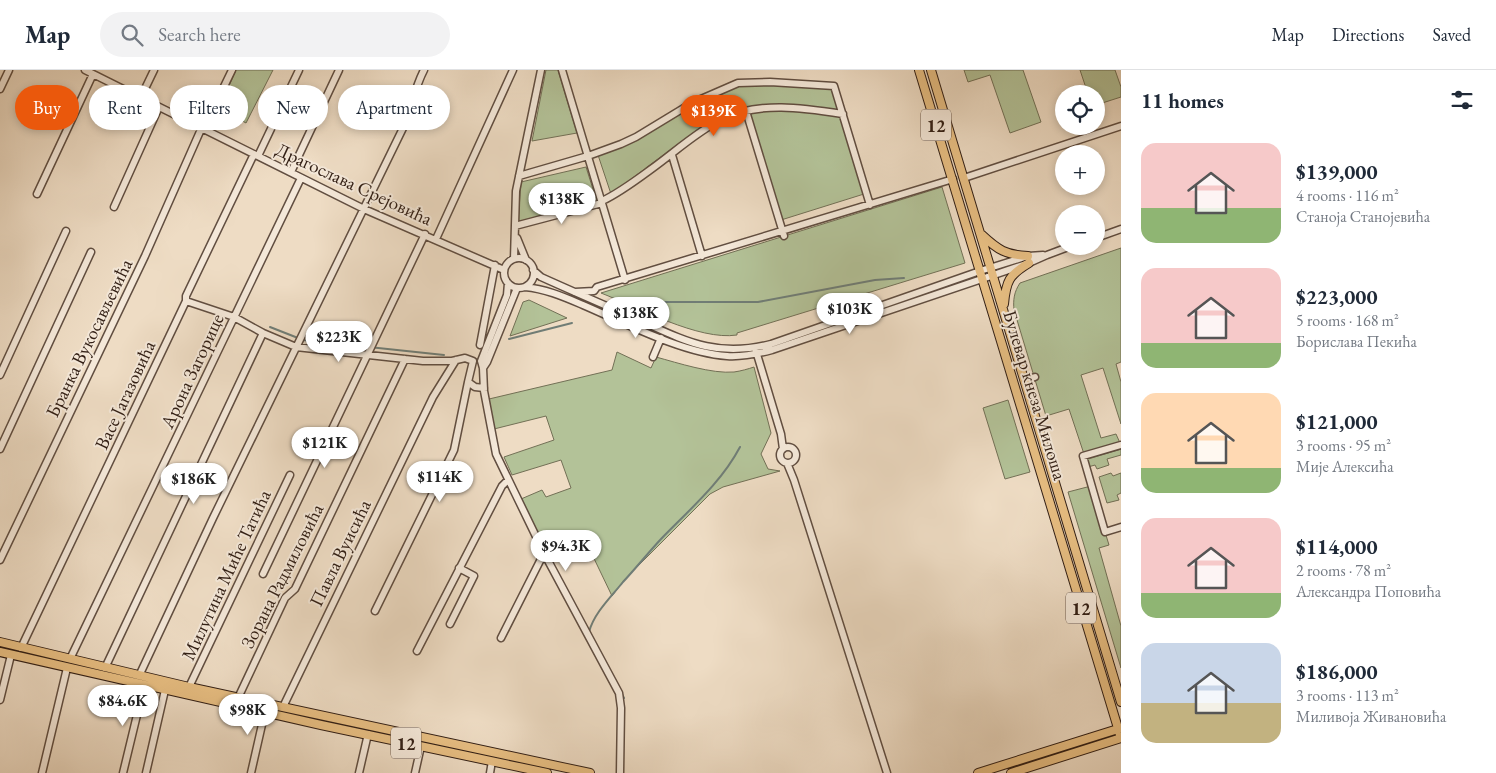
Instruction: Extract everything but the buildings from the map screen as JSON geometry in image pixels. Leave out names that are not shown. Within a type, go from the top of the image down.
[{"type":"main road","name":"Булевар кнеза Милоша","points":[[919,70],[1120,728],[1121,738]]},
{"type":"main road","name":"Булевар кнеза Милоша","points":[[931,70],[1121,702]]},
{"type":"main road","points":[[981,234],[1002,251],[1029,260],[1011,276],[1006,287],[1003,309]]},
{"type":"main road","points":[[1050,501],[1060,498]]},
{"type":"main road","name":"12","points":[[0,642],[238,698],[266,708],[283,707],[590,773]]},
{"type":"main road","name":"12","points":[[0,652],[144,686],[266,708],[368,734],[547,773]]},
{"type":"main road","points":[[978,773],[1120,728]]},
{"type":"main road","points":[[1011,773],[1121,738]]},
{"type":"street","points":[[0,89],[9,70]]},
{"type":"street","name":"Драгослава Срејовића","points":[[85,70],[116,85]]},
{"type":"street","points":[[147,85],[154,70]]},
{"type":"street","name":"Бранка Вукосављевића","points":[[224,85],[232,70]]},
{"type":"street","name":"Васе Јагазовића","points":[[21,648],[186,301],[186,296],[204,257],[299,70]]},
{"type":"street","points":[[290,172],[339,70]]},
{"type":"street","points":[[140,676],[213,518],[404,126],[412,107],[416,86],[424,70]]},
{"type":"street","points":[[436,239],[513,70]]},
{"type":"street","points":[[514,259],[516,234],[514,200],[542,70]]},
{"type":"street","points":[[562,70],[625,280]]},
{"type":"street","points":[[38,194],[94,74]]},
{"type":"street","points":[[519,176],[588,156],[636,137],[692,104],[738,83],[770,82],[834,86],[870,205]]},
{"type":"street","points":[[515,226],[602,202],[672,155],[700,132],[722,119],[746,111],[782,108],[811,109],[843,114]]},
{"type":"street","points":[[746,111],[783,234]]},
{"type":"street","points":[[964,178],[1121,126]]},
{"type":"street","points":[[114,207],[149,130]]},
{"type":"street","name":"Бранка Вукосављевића","points":[[0,560],[145,256],[202,130]]},
{"type":"street","name":"Драгослава Срејовића","points":[[207,130],[364,209],[504,270]]},
{"type":"street","points":[[672,155],[702,256]]},
{"type":"street","name":"Арона Загорице","points":[[70,659],[302,178]]},
{"type":"street","points":[[593,300],[591,292],[597,288],[783,234],[952,179]]},
{"type":"street","points":[[1105,235],[1121,229]]},
{"type":"street","points":[[0,376],[66,231]]},
{"type":"street","points":[[263,574],[425,234]]},
{"type":"street","points":[[516,234],[526,260],[541,277],[701,346],[756,351]]},
{"type":"street","points":[[0,449],[91,252]]},
{"type":"street","points":[[508,283],[517,288],[537,288],[553,292],[661,338],[692,349],[716,355],[736,356],[756,351],[905,298],[1055,252]]},
{"type":"street","points":[[526,260],[514,259],[504,270],[508,283],[507,295],[481,361],[496,454],[544,553],[619,693],[621,708],[620,773]]},
{"type":"street","points":[[480,345],[496,266]]},
{"type":"street","points":[[525,287],[533,278],[533,270]]},
{"type":"street","points":[[483,368],[517,288]]},
{"type":"street","points":[[574,292],[594,291]]},
{"type":"street","points":[[186,301],[234,317],[263,333],[299,341],[371,350],[405,360],[456,360],[465,358],[473,361],[454,450],[375,610]]},
{"type":"street","points":[[106,668],[263,333]]},
{"type":"street","points":[[653,357],[661,338]]},
{"type":"street","points":[[756,351],[785,448]]},
{"type":"street","name":"Зорана Радмиловића","points":[[238,698],[285,598],[295,589],[405,360]]},
{"type":"street","name":"Павла Вуисића","points":[[283,707],[433,397],[456,360]]},
{"type":"street","points":[[1025,380],[1035,377]]},
{"type":"street","points":[[468,382],[475,387],[484,388]]},
{"type":"street","points":[[1121,445],[1083,456],[1106,532],[1121,527]]},
{"type":"street","points":[[785,448],[791,448],[795,452],[795,457],[789,462]]},
{"type":"street","points":[[785,448],[780,454],[781,458],[789,462],[887,773]]},
{"type":"street","name":"Милутина Миће Татића","points":[[189,687],[290,475]]},
{"type":"street","points":[[417,651],[502,486],[508,480]]},
{"type":"street","points":[[501,638],[544,553]]},
{"type":"street","points":[[450,624],[474,576],[459,568]]},
{"type":"street","points":[[0,700],[11,655]]},
{"type":"street","points":[[42,773],[67,668]]},
{"type":"street","points":[[122,773],[144,686]]},
{"type":"street","points":[[146,773],[165,690]]},
{"type":"street","points":[[251,773],[266,708]]},
{"type":"street","points":[[359,773],[368,734]]},
{"type":"street","points":[[415,773],[421,746]]},
{"type":"street","points":[[490,773],[492,761]]},
{"type":"green space","points":[[236,70],[273,70],[265,85],[258,85],[258,99],[248,119],[248,85],[229,85]]},
{"type":"green space","points":[[546,70],[558,70],[577,133],[532,141]]},
{"type":"green space","points":[[964,70],[1023,70],[1041,122],[1010,133],[990,75],[968,82]]},
{"type":"green space","points":[[1080,70],[1115,70],[1121,87],[1121,97],[1105,102],[1105,85],[1085,85]]},
{"type":"green space","points":[[770,85],[833,88],[840,112],[782,105],[720,117],[697,130],[611,194],[598,155],[694,105],[737,86]]},
{"type":"green space","points":[[783,110],[811,111],[841,117],[864,194],[781,220],[749,113]]},
{"type":"green space","points":[[586,167],[597,202],[518,223],[521,182]]},
{"type":"green space","points":[[942,187],[965,263],[737,333],[737,335],[705,333],[687,328],[668,322],[601,293]]},
{"type":"green space","points":[[1121,248],[1121,362],[1116,364],[1121,382],[1121,424],[1103,368],[1081,375],[1101,438],[1116,434],[1120,443],[1084,454],[1069,409],[1046,416],[1014,310],[1014,296],[1020,283]]},
{"type":"green space","points":[[529,300],[567,318],[510,336],[523,302]]},
{"type":"green space","points":[[617,352],[651,368],[656,357],[695,368],[725,372],[734,372],[754,367],[771,433],[761,454],[768,469],[780,471],[723,487],[710,494],[625,579],[612,596],[588,546],[552,561],[521,499],[542,490],[546,497],[571,488],[561,460],[512,475],[504,457],[554,440],[546,416],[494,429],[489,399],[612,370]]},
{"type":"green space","points":[[1008,400],[1030,472],[1005,479],[983,408]]},
{"type":"green space","points":[[1121,449],[1121,455],[1107,459],[1109,465],[1097,469],[1095,465],[1088,467],[1085,460]]},
{"type":"green space","points":[[1111,473],[1113,476],[1121,473],[1121,493],[1117,495],[1119,500],[1107,503],[1099,477]]},
{"type":"green space","points":[[1091,486],[1109,545],[1099,548],[1121,626],[1121,668],[1068,492]]},
{"type":"waterway","points":[[640,304],[646,302],[758,302],[875,280],[904,278]]},
{"type":"waterway","points":[[509,339],[572,323]]},
{"type":"waterway","points":[[270,327],[298,338]]},
{"type":"waterway","points":[[303,340],[444,355]]},
{"type":"waterway","points":[[589,632],[595,618],[608,599],[661,539],[714,484],[740,447]]},
{"type":"waterway","points":[[601,654],[624,698]]}]
